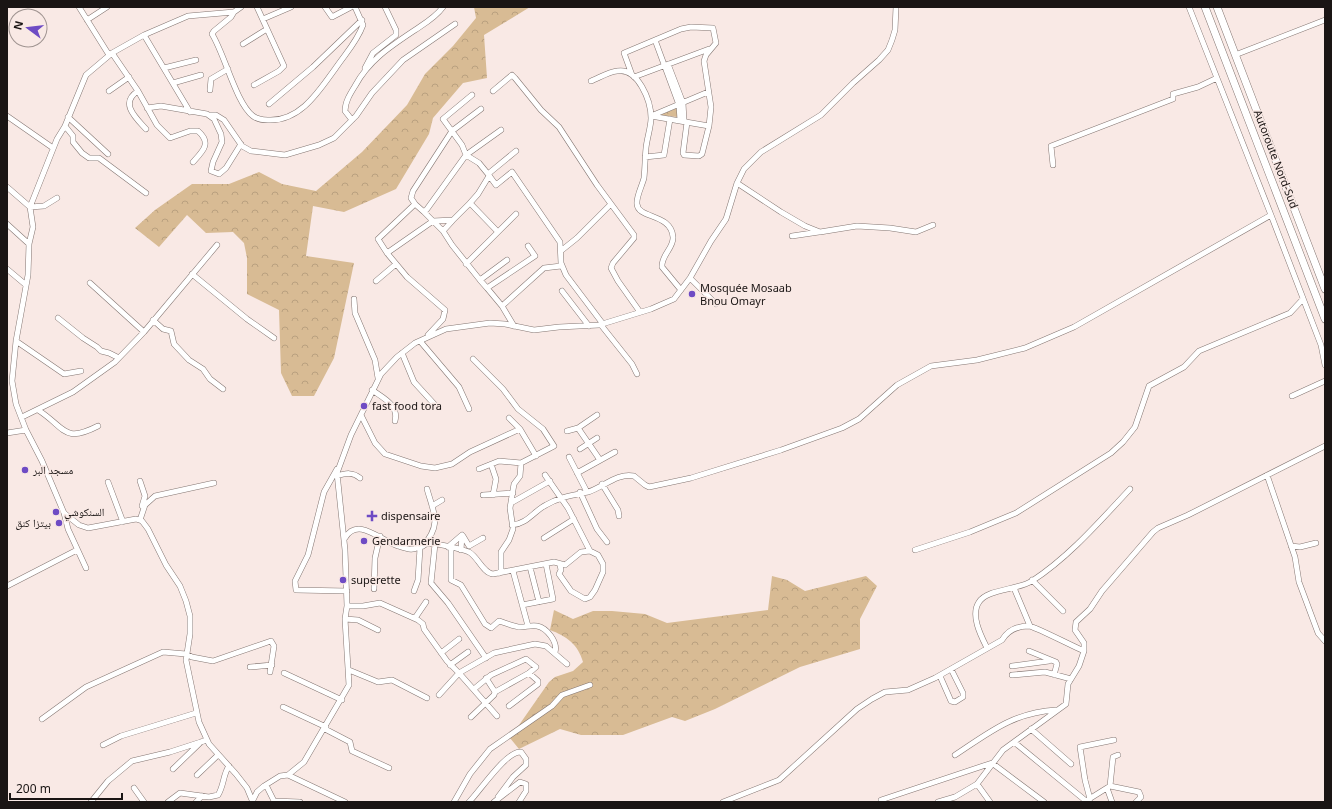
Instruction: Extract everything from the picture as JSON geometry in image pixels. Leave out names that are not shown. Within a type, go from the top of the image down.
[{"type":"highway","name":"Autoroute Nord-Sud","points":[[1205,7],[1325,319]]},
{"type":"highway","name":"Autoroute Nord-Sud","points":[[1217,7],[1325,289]]},
{"type":"street","points":[[79,7],[111,54],[129,77],[157,125],[170,138],[190,131],[198,131],[203,136],[206,141],[204,149],[193,162]]},
{"type":"street","points":[[87,20],[107,7]]},
{"type":"street","points":[[241,7],[234,12],[231,18],[212,34],[243,104],[254,117],[268,120],[284,118],[310,102],[323,88],[350,51],[363,25],[355,7]]},
{"type":"street","points":[[254,85],[279,71],[284,66],[257,7]]},
{"type":"street","points":[[263,20],[291,7]]},
{"type":"street","points":[[325,7],[332,17],[350,7]]},
{"type":"street","points":[[364,71],[373,53],[396,35],[396,30],[385,7]]},
{"type":"street","points":[[352,120],[347,115],[345,108],[350,92],[364,71],[376,57],[434,17],[443,7]]},
{"type":"street","points":[[422,339],[446,330],[490,323],[534,330],[602,324],[670,302],[676,298],[680,290],[690,278],[729,213],[737,183],[751,160],[761,152],[821,115],[853,83],[879,60],[888,50],[892,40],[895,30],[896,7]]},
{"type":"street","points":[[1189,7],[1303,298],[1320,345],[1325,364]]},
{"type":"street","points":[[86,568],[77,550],[64,513],[42,460],[26,430],[16,404],[12,381],[16,341],[26,285],[29,244],[33,227],[30,207],[86,74],[111,54],[144,35],[188,16],[234,12]]},
{"type":"street","points":[[269,104],[313,67],[362,20]]},
{"type":"street","points":[[1235,55],[1325,20]]},
{"type":"street","points":[[147,108],[161,106],[190,112],[216,115],[224,120],[245,148],[254,152],[273,155],[288,154],[331,139],[352,120],[386,76],[403,60],[455,24]]},
{"type":"street","points":[[691,27],[713,28],[716,43],[710,48],[633,76],[624,53],[691,27]]},
{"type":"street","points":[[244,44],[267,29]]},
{"type":"street","points":[[144,35],[190,112]]},
{"type":"street","points":[[655,40],[681,104],[684,121],[684,156],[699,156],[702,154],[709,126],[711,107],[704,60],[710,48]]},
{"type":"street","points":[[164,68],[196,60]]},
{"type":"street","points":[[210,90],[211,79],[228,69]]},
{"type":"street","points":[[591,81],[617,71],[638,79],[646,95],[651,116],[645,157],[644,176],[637,200],[637,207],[642,211],[660,218],[669,226],[673,240],[663,259],[662,267],[680,290]]},
{"type":"street","points":[[173,83],[201,75]]},
{"type":"street","points":[[493,91],[512,75],[541,110],[559,127],[634,236],[613,263],[611,268],[618,281],[640,312]]},
{"type":"street","points":[[109,91],[129,77]]},
{"type":"street","points":[[1054,165],[1051,146],[1173,99],[1173,94],[1198,87],[1217,78]]},
{"type":"street","points":[[138,91],[129,99],[128,104],[135,118],[146,129]]},
{"type":"street","points":[[651,116],[708,92]]},
{"type":"street","points":[[472,95],[443,119],[462,145],[466,155],[479,163],[496,185],[512,172],[560,242],[562,250],[562,266],[566,275],[632,364],[637,374]]},
{"type":"street","points":[[481,109],[452,132],[413,192],[411,198],[415,204],[443,231],[466,264],[502,306],[514,326]]},
{"type":"street","points":[[210,115],[214,119],[222,139],[222,146],[213,162],[212,172],[218,174],[226,168],[241,144]]},
{"type":"street","points":[[7,116],[54,148]]},
{"type":"street","points":[[68,116],[108,154]]},
{"type":"street","points":[[651,116],[709,126]]},
{"type":"street","points":[[645,157],[664,155],[670,119]]},
{"type":"street","points":[[65,126],[73,136],[73,142],[82,153],[89,158],[99,158],[146,193]]},
{"type":"street","points":[[424,212],[466,155],[500,130]]},
{"type":"street","points":[[443,231],[478,194],[488,175],[516,151]]},
{"type":"street","points":[[737,183],[781,212],[805,226],[820,232]]},
{"type":"street","points":[[7,187],[30,207],[44,206],[57,198]]},
{"type":"street","points":[[470,203],[498,232]]},
{"type":"street","points":[[347,591],[296,590],[295,585],[308,555],[321,500],[339,466],[351,435],[378,378],[402,353],[422,339],[443,319],[444,310],[441,304],[416,285],[396,264],[379,241],[379,237],[415,204]]},
{"type":"street","points":[[562,250],[578,238],[611,204]]},
{"type":"street","points":[[466,264],[516,214]]},
{"type":"street","points":[[512,525],[525,521],[546,505],[561,498],[580,492],[587,492],[602,484],[631,475],[636,477],[648,487],[677,482],[782,450],[828,434],[859,419],[897,384],[931,366],[977,360],[1025,348],[1044,341],[1074,327],[1271,215]]},
{"type":"street","points":[[387,253],[433,221],[454,220]]},
{"type":"street","points":[[7,224],[29,244]]},
{"type":"street","points":[[792,236],[857,226],[890,228],[916,232],[933,225]]},
{"type":"street","points":[[22,417],[38,410],[85,384],[119,358],[144,332],[217,245]]},
{"type":"street","points":[[486,288],[535,256],[528,246]]},
{"type":"street","points":[[480,280],[507,260]]},
{"type":"street","points":[[376,281],[396,264]]},
{"type":"street","points":[[502,306],[544,268],[562,266]]},
{"type":"street","points":[[7,269],[26,285]]},
{"type":"street","points":[[192,274],[246,319],[274,338]]},
{"type":"street","points":[[690,278],[716,304]]},
{"type":"street","points":[[90,283],[144,332]]},
{"type":"street","points":[[562,291],[589,326]]},
{"type":"street","points":[[915,550],[970,532],[1016,513],[1110,453],[1123,442],[1134,427],[1149,386],[1184,367],[1199,351],[1290,313],[1303,298]]},
{"type":"street","points":[[354,299],[355,313],[375,360],[378,378]]},
{"type":"street","points":[[58,318],[97,347],[101,352],[110,353],[119,358]]},
{"type":"street","points":[[153,320],[163,329],[171,331],[174,344],[189,360],[203,369],[210,379],[222,389]]},
{"type":"street","points":[[422,339],[459,387],[469,409]]},
{"type":"street","points":[[16,341],[64,374],[81,371]]},
{"type":"street","points":[[402,353],[414,382],[436,406]]},
{"type":"street","points":[[473,359],[503,389],[518,409],[545,431],[554,446],[521,463],[499,461],[479,469]]},
{"type":"street","points":[[1292,396],[1325,381]]},
{"type":"street","points":[[7,389],[14,390]]},
{"type":"street","points":[[372,390],[394,407],[396,415],[395,421]]},
{"type":"street","points":[[38,410],[62,430],[74,434],[83,434],[98,426]]},
{"type":"street","points":[[361,415],[375,443],[382,452],[395,458],[434,468],[452,464],[470,452],[520,429]]},
{"type":"street","points":[[567,431],[578,428],[597,415]]},
{"type":"street","points":[[508,418],[520,429],[536,456]]},
{"type":"street","points":[[578,428],[600,460]]},
{"type":"street","points":[[7,433],[26,430]]},
{"type":"street","points":[[580,449],[597,438]]},
{"type":"street","points":[[938,802],[955,799],[977,784],[1003,750],[1066,704],[1068,700],[1068,684],[1079,666],[1084,651],[1084,642],[1075,630],[1076,622],[1090,609],[1102,592],[1153,532],[1325,446]]},
{"type":"street","points":[[577,473],[615,452]]},
{"type":"street","points":[[568,457],[587,492]]},
{"type":"street","points":[[499,573],[501,570],[500,554],[511,535],[511,503],[514,484],[520,476],[521,463]]},
{"type":"street","points":[[491,464],[496,479],[493,495]]},
{"type":"street","points":[[288,775],[309,755],[342,700],[349,685],[345,619],[347,591],[344,539],[337,476],[339,466]]},
{"type":"street","points":[[337,476],[348,473],[360,478]]},
{"type":"street","points":[[545,475],[574,519],[590,551]]},
{"type":"street","points":[[1267,475],[1298,568],[1300,582],[1318,633],[1325,641]]},
{"type":"street","points":[[138,520],[145,496],[140,481]]},
{"type":"street","points":[[511,503],[550,481]]},
{"type":"street","points":[[108,482],[123,522]]},
{"type":"street","points":[[138,520],[145,505],[155,496],[214,483]]},
{"type":"street","points":[[602,484],[618,510],[619,516]]},
{"type":"street","points":[[414,591],[418,580],[421,547],[432,534],[436,522],[427,489]]},
{"type":"street","points":[[987,648],[981,636],[976,615],[979,601],[995,593],[1014,588],[1032,580],[1088,533],[1130,489]]},
{"type":"street","points":[[580,492],[597,529],[607,542]]},
{"type":"street","points":[[483,496],[513,493]]},
{"type":"street","points":[[432,506],[442,500]]},
{"type":"street","points":[[64,513],[79,525],[88,528],[138,520],[148,529],[166,565],[180,586],[186,601],[190,616],[190,634],[186,654],[187,672],[196,713],[205,741],[230,766],[247,788],[252,801],[266,785],[280,776],[288,775],[345,802]]},
{"type":"street","points":[[544,538],[574,519]]},
{"type":"street","points":[[344,539],[348,533],[354,529],[380,536],[396,546],[410,550],[426,544],[466,549],[482,538]]},
{"type":"street","points":[[462,535],[466,549],[489,573],[513,571],[554,562],[568,564],[581,552],[590,551],[598,555],[604,568],[595,590],[584,599],[571,591],[560,578],[558,573],[561,570],[560,564]]},
{"type":"street","points":[[462,535],[466,549]]},
{"type":"street","points":[[462,535],[450,547],[451,580],[458,582],[462,586],[485,624],[491,628],[499,621],[519,627],[537,626],[545,630],[553,640],[556,647],[555,652]]},
{"type":"street","points":[[374,590],[375,558],[380,536]]},
{"type":"street","points":[[1291,546],[1300,547],[1316,543]]},
{"type":"street","points":[[435,544],[431,583],[448,603],[486,658]]},
{"type":"street","points":[[7,586],[77,550]]},
{"type":"street","points":[[522,605],[553,599],[546,564]]},
{"type":"street","points":[[530,567],[539,602]]},
{"type":"street","points":[[513,571],[528,626]]},
{"type":"street","points":[[1032,580],[1063,611]]},
{"type":"street","points":[[1014,588],[1030,626]]},
{"type":"street","points":[[415,618],[426,602]]},
{"type":"street","points":[[347,606],[365,606],[380,603],[415,618],[423,624],[424,629],[450,665],[486,702],[497,716]]},
{"type":"street","points":[[345,619],[361,621],[378,630]]},
{"type":"street","points":[[723,802],[779,780],[857,709],[872,699],[885,692],[908,690],[940,676],[1002,640],[1006,633],[1014,628],[1030,626],[1084,651]]},
{"type":"street","points":[[441,653],[459,639]]},
{"type":"street","points":[[42,719],[98,680],[163,652],[186,654],[192,657],[213,661],[271,640],[274,646],[270,672]]},
{"type":"street","points":[[440,695],[459,673],[494,653],[534,644],[544,645],[555,652],[567,664]]},
{"type":"street","points":[[1029,651],[1057,664],[1054,675]]},
{"type":"street","points":[[450,665],[468,652]]},
{"type":"street","points":[[471,717],[494,695],[495,692],[529,673],[536,667],[527,659],[486,678],[474,689]]},
{"type":"street","points":[[1012,666],[1052,661]]},
{"type":"street","points":[[250,667],[272,666]]},
{"type":"street","points":[[940,676],[951,701],[960,699],[963,697],[963,693],[951,669]]},
{"type":"street","points":[[349,670],[378,682],[392,680],[426,698]]},
{"type":"street","points":[[1012,675],[1045,672],[1071,679]]},
{"type":"street","points":[[284,673],[342,700]]},
{"type":"street","points":[[509,706],[538,684],[538,681],[529,673]]},
{"type":"street","points":[[486,678],[495,692]]},
{"type":"street","points":[[454,802],[470,774],[490,749],[552,706],[562,695],[590,685]]},
{"type":"street","points":[[283,707],[350,742],[352,751],[389,768]]},
{"type":"street","points":[[955,755],[1015,718],[1032,713],[1057,710]]},
{"type":"street","points":[[103,745],[121,736],[196,713]]},
{"type":"street","points":[[1031,729],[1071,764]]},
{"type":"street","points":[[1088,801],[1080,747],[1114,740]]},
{"type":"street","points":[[173,769],[205,741]]},
{"type":"street","points":[[91,802],[108,781],[132,762],[205,741]]},
{"type":"street","points":[[1014,742],[1088,801]]},
{"type":"street","points":[[469,802],[508,758],[518,752],[521,752],[526,759],[526,765],[513,777],[494,802]]},
{"type":"street","points":[[197,775],[218,755]]},
{"type":"street","points":[[1112,802],[1109,787],[1113,757],[1118,755]]},
{"type":"street","points":[[881,800],[992,763]]},
{"type":"street","points":[[992,763],[1044,802]]},
{"type":"street","points":[[168,802],[180,793],[209,797],[218,795],[223,786],[226,770],[230,766]]},
{"type":"street","points":[[498,797],[520,782],[526,784],[526,791],[519,802]]},
{"type":"street","points":[[977,784],[990,802]]},
{"type":"street","points":[[266,785],[274,801],[300,802]]},
{"type":"street","points":[[1088,801],[1109,787],[1139,792],[1141,797],[1136,802]]},
{"type":"street","points":[[134,788],[144,802]]},
{"type":"street","points":[[196,802],[202,796]]},
{"type":"green space","points":[[474,7],[530,7],[484,35],[487,78],[463,83],[433,118],[429,134],[396,189],[344,212],[313,206],[306,256],[354,263],[334,358],[314,396],[292,396],[281,373],[279,310],[247,294],[247,258],[244,243],[233,232],[206,233],[187,215],[159,247],[135,228],[155,210],[192,184],[229,184],[259,172],[282,184],[316,191],[362,152],[407,105],[425,74],[453,46],[476,18]]},
{"type":"green space","points":[[677,108],[677,117],[660,115]]},
{"type":"green space","points":[[772,576],[787,580],[805,591],[866,576],[877,586],[860,619],[860,649],[800,667],[715,709],[685,721],[672,717],[623,735],[581,735],[560,729],[519,749],[510,738],[549,682],[555,677],[573,671],[583,662],[578,650],[571,642],[550,630],[554,610],[573,619],[593,611],[612,611],[645,614],[667,623],[768,610]]},
{"type":"place","name":"Mosquée Mosaab Bnou Omayr","points":[[692,294]]},
{"type":"place","name":"fast food tora","points":[[364,406]]},
{"type":"place","name":"مسجد البر","points":[[25,470]]},
{"type":"place","name":"السنكوشي","points":[[56,512]]},
{"type":"place","name":"dispensaire","points":[[372,516]]},
{"type":"place","name":"بيتزا كنق","points":[[59,523]]},
{"type":"place","name":"Gendarmerie","points":[[364,541]]},
{"type":"place","name":"superette","points":[[343,580]]}]
